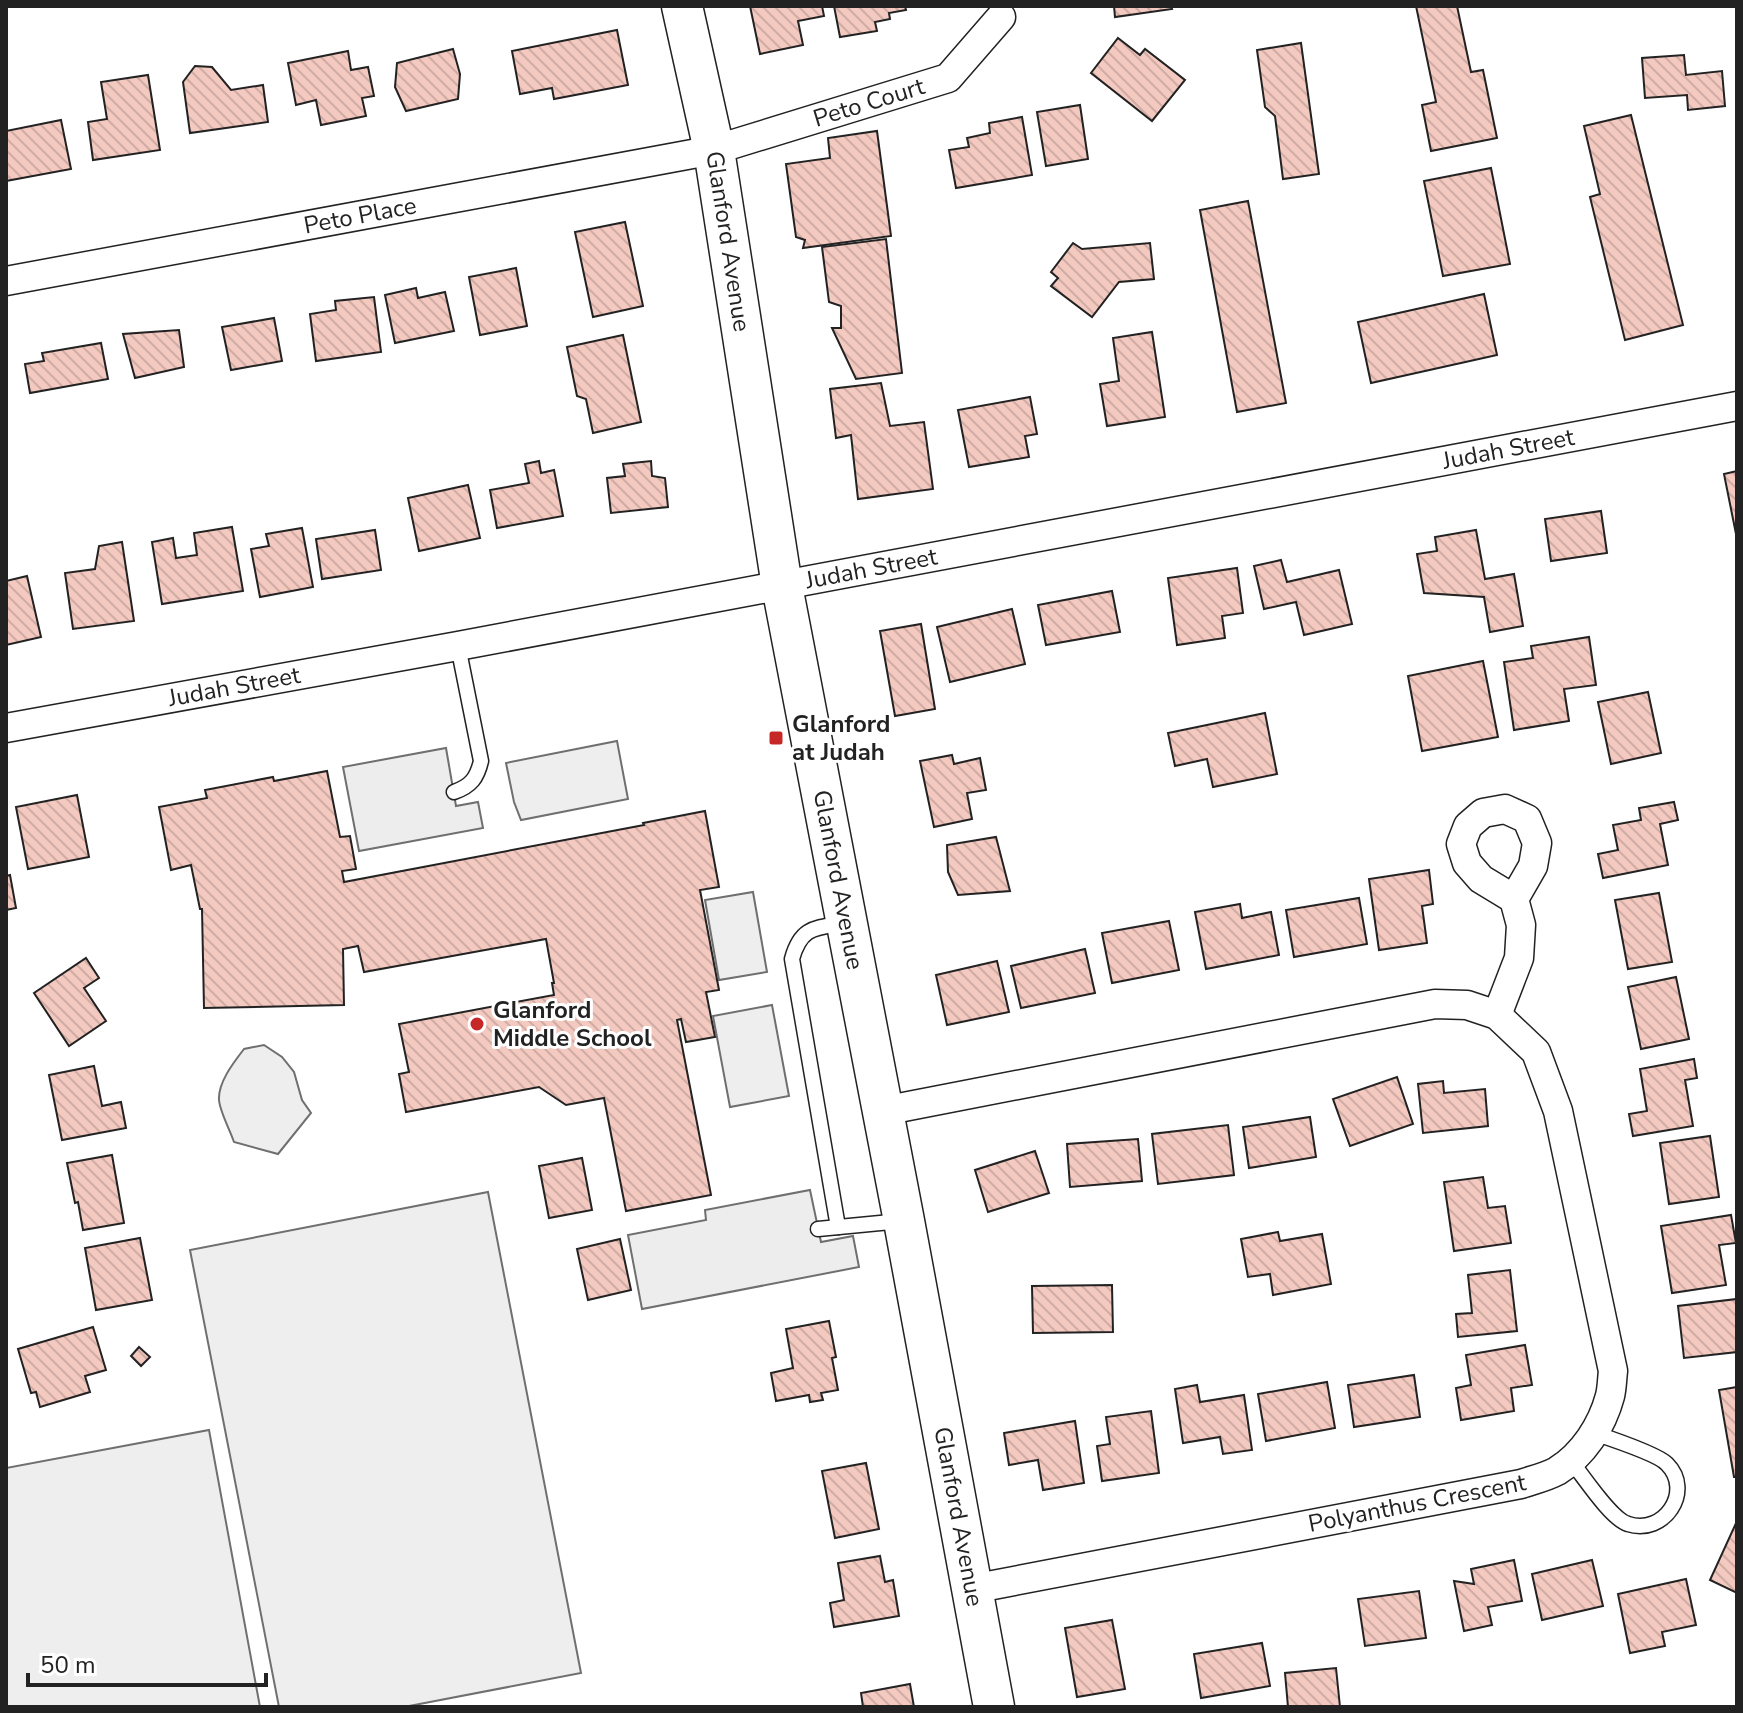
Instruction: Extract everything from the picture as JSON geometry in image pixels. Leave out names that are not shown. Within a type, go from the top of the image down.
[{"type":"main road","name":"Glanford Avenue","points":[[682,6],[714,150],[782,586],[994,1707]]},
{"type":"street","name":"Peto Court","points":[[714,150],[948,78],[1001,17]]},
{"type":"street","name":"Peto Place","points":[[6,281],[714,150]]},
{"type":"street","name":"Judah Street","points":[[6,728],[1737,406]]},
{"type":"street","points":[[1497,1015],[1519,958],[1521,925],[1514,899]]},
{"type":"street","name":"Polyanthus Crescent","points":[[883,1111],[1435,1004],[1467,1005],[1497,1015],[1536,1052],[1558,1111],[1613,1371],[1610,1397],[1594,1433],[1581,1452],[1554,1473],[1521,1484],[972,1589]]},
{"type":"lane","points":[[454,792],[469,786],[478,775],[481,761],[458,646]]},
{"type":"lane","points":[[838,1227],[792,959],[797,942],[813,928],[846,923]]},
{"type":"lane","points":[[818,1229],[904,1221]]},
{"type":"lane","points":[[1571,1461],[1615,1517],[1627,1524],[1642,1526],[1656,1523],[1668,1514],[1676,1502],[1678,1487],[1674,1473],[1665,1461],[1594,1433]]},
{"type":"shaded area","points":[[617,741],[628,799],[521,820],[506,763]]},
{"type":"shaded area","points":[[446,748],[456,806],[478,802],[483,828],[359,851],[343,767]]},
{"type":"shaded area","points":[[753,892],[767,972],[719,980],[705,900]]},
{"type":"shaded area","points":[[772,1005],[789,1096],[730,1107],[713,1016]]},
{"type":"shaded area","points":[[264,1045],[282,1057],[294,1072],[302,1100],[311,1113],[278,1154],[234,1142],[219,1100],[224,1079],[244,1049]]},
{"type":"shaded area","points":[[810,1190],[821,1242],[853,1236],[859,1267],[642,1309],[628,1235],[706,1220],[705,1210]]},
{"type":"shaded area","points":[[488,1192],[581,1673],[404,1707],[279,1707],[190,1250]]},
{"type":"shaded area","points":[[209,1430],[260,1707],[6,1707],[6,1468]]},
{"type":"building","points":[[750,6],[822,6],[824,16],[798,21],[803,45],[760,54]]},
{"type":"building","points":[[834,6],[905,6],[906,10],[889,13],[890,19],[875,22],[877,31],[840,37]]},
{"type":"building","points":[[1114,6],[1171,6],[1172,9],[1115,17]]},
{"type":"building","points":[[1416,6],[1457,6],[1471,72],[1483,70],[1497,138],[1431,151],[1422,105],[1436,102]]},
{"type":"building","points":[[617,30],[628,85],[554,99],[552,88],[520,94],[512,51]]},
{"type":"building","points":[[1118,38],[1140,55],[1145,49],[1185,80],[1152,121],[1091,73]]},
{"type":"building","points":[[1301,43],[1319,174],[1283,179],[1275,116],[1265,107],[1257,50]]},
{"type":"building","points":[[453,49],[460,74],[458,99],[406,111],[395,87],[397,63]]},
{"type":"building","points":[[348,51],[351,70],[368,67],[374,96],[362,98],[366,116],[321,125],[316,100],[296,105],[288,63]]},
{"type":"building","points":[[1684,55],[1686,75],[1722,71],[1725,106],[1688,110],[1687,95],[1645,98],[1642,58]]},
{"type":"building","points":[[195,66],[212,67],[231,90],[263,85],[268,122],[190,133],[183,82]]},
{"type":"building","points":[[148,75],[160,150],[93,160],[88,122],[107,119],[101,82]]},
{"type":"building","points":[[1080,105],[1088,159],[1046,166],[1037,112]]},
{"type":"building","points":[[1631,115],[1683,325],[1625,340],[1590,197],[1600,194],[1584,126]]},
{"type":"building","points":[[1022,117],[1032,175],[956,188],[949,150],[969,147],[967,138],[990,133],[989,123]]},
{"type":"building","points":[[61,120],[71,169],[6,181],[6,131]]},
{"type":"building","points":[[877,131],[891,236],[803,248],[805,240],[796,237],[786,164],[830,158],[828,138]]},
{"type":"building","points":[[1491,168],[1510,264],[1443,276],[1424,181]]},
{"type":"building","points":[[1248,201],[1286,403],[1237,412],[1200,210]]},
{"type":"building","points":[[625,222],[643,306],[593,317],[575,232]]},
{"type":"building","points":[[886,239],[902,373],[856,379],[832,328],[841,328],[841,306],[829,302],[822,247]]},
{"type":"building","points":[[1073,243],[1082,249],[1150,243],[1154,279],[1119,282],[1092,317],[1051,286],[1058,278],[1051,272]]},
{"type":"building","points":[[516,268],[527,326],[480,335],[469,277]]},
{"type":"building","points":[[416,288],[418,298],[445,292],[454,331],[395,343],[385,295]]},
{"type":"building","points":[[1484,294],[1497,355],[1371,383],[1358,322]]},
{"type":"building","points":[[374,297],[381,352],[316,361],[310,314],[336,310],[335,301]]},
{"type":"building","points":[[274,318],[282,361],[231,370],[222,327]]},
{"type":"building","points":[[179,330],[184,367],[135,378],[123,334]]},
{"type":"building","points":[[1152,332],[1165,417],[1107,426],[1100,384],[1119,381],[1113,338]]},
{"type":"building","points":[[623,335],[641,422],[593,433],[586,399],[577,396],[567,347]]},
{"type":"building","points":[[101,343],[108,379],[30,393],[25,364],[44,361],[42,353]]},
{"type":"building","points":[[881,383],[890,426],[924,422],[933,489],[858,499],[851,435],[836,438],[830,389]]},
{"type":"building","points":[[1030,397],[1037,434],[1025,436],[1029,457],[969,467],[958,410]]},
{"type":"building","points":[[539,461],[541,473],[554,470],[563,516],[497,528],[490,490],[529,483],[525,464]]},
{"type":"building","points":[[651,461],[652,476],[665,478],[668,507],[611,513],[607,478],[625,476],[623,464]]},
{"type":"building","points":[[1737,471],[1737,533],[1736,534],[1724,474]]},
{"type":"building","points":[[468,485],[480,538],[419,551],[408,498]]},
{"type":"building","points":[[1601,511],[1607,553],[1551,561],[1545,519]]},
{"type":"building","points":[[232,527],[243,591],[162,604],[152,542],[173,538],[176,558],[197,555],[194,533]]},
{"type":"building","points":[[302,528],[313,587],[260,597],[251,549],[269,546],[266,534]]},
{"type":"building","points":[[375,530],[381,570],[322,579],[316,539]]},
{"type":"building","points":[[1476,530],[1485,579],[1514,574],[1523,626],[1490,632],[1484,597],[1424,593],[1417,554],[1437,551],[1435,537]]},
{"type":"building","points":[[122,542],[134,621],[73,629],[65,573],[95,569],[99,546]]},
{"type":"building","points":[[1281,560],[1287,582],[1339,570],[1352,624],[1304,635],[1296,602],[1264,609],[1254,566]]},
{"type":"building","points":[[1237,568],[1243,613],[1222,616],[1225,638],[1177,645],[1168,578]]},
{"type":"building","points":[[27,576],[41,637],[6,645],[6,581]]},
{"type":"building","points":[[1112,591],[1120,632],[1046,645],[1038,605]]},
{"type":"building","points":[[1012,609],[1025,664],[950,682],[937,627]]},
{"type":"building","points":[[921,624],[935,709],[895,716],[880,631]]},
{"type":"building","points":[[1589,637],[1596,685],[1564,689],[1569,721],[1514,730],[1504,662],[1533,658],[1531,646]]},
{"type":"building","points":[[1483,661],[1498,737],[1422,751],[1408,676]]},
{"type":"building","points":[[1648,692],[1661,753],[1611,764],[1598,702]]},
{"type":"building","points":[[1265,713],[1277,774],[1213,787],[1207,759],[1175,766],[1168,733]]},
{"type":"building","points":[[952,755],[954,764],[980,758],[986,790],[967,793],[972,819],[934,827],[920,761]]},
{"type":"building","points":[[327,771],[340,837],[350,836],[356,869],[342,871],[344,882],[705,811],[719,887],[700,890],[719,990],[706,992],[715,1037],[686,1042],[681,1019],[677,1020],[711,1195],[626,1211],[604,1098],[566,1105],[539,1087],[406,1112],[399,1074],[409,1072],[399,1024],[554,995],[546,939],[364,972],[358,946],[343,949],[344,1005],[204,1008],[202,909],[191,865],[171,870],[159,807],[207,798],[205,790]]},
{"type":"building","points":[[77,795],[89,857],[28,869],[16,807]]},
{"type":"building","points":[[1674,802],[1678,820],[1660,824],[1668,865],[1603,878],[1598,854],[1618,850],[1613,825],[1641,820],[1639,808]]},
{"type":"building","points":[[996,837],[1010,891],[958,895],[948,872],[947,845]]},
{"type":"building","points":[[1429,870],[1433,904],[1422,906],[1427,943],[1379,950],[1369,879]]},
{"type":"building","points":[[10,875],[16,908],[6,910],[6,876]]},
{"type":"building","points":[[1659,893],[1672,962],[1628,969],[1615,900]]},
{"type":"building","points":[[1359,898],[1367,944],[1294,957],[1286,910]]},
{"type":"building","points":[[1240,904],[1242,918],[1271,912],[1279,955],[1206,969],[1195,912]]},
{"type":"building","points":[[1169,921],[1179,970],[1112,983],[1102,933]]},
{"type":"building","points":[[1085,949],[1095,993],[1021,1008],[1011,966]]},
{"type":"building","points":[[86,958],[99,978],[84,988],[106,1021],[69,1046],[34,993]]},
{"type":"building","points":[[997,961],[1009,1012],[947,1025],[936,975]]},
{"type":"building","points":[[1676,977],[1689,1039],[1641,1049],[1628,987]]},
{"type":"building","points":[[1694,1059],[1697,1078],[1685,1080],[1693,1126],[1633,1136],[1629,1114],[1647,1111],[1640,1069]]},
{"type":"building","points":[[94,1066],[102,1106],[121,1102],[126,1128],[62,1140],[49,1075]]},
{"type":"building","points":[[1397,1077],[1413,1124],[1350,1146],[1333,1099]]},
{"type":"building","points":[[1443,1081],[1444,1093],[1485,1089],[1488,1126],[1423,1133],[1418,1084]]},
{"type":"building","points":[[1310,1117],[1316,1157],[1249,1168],[1243,1127]]},
{"type":"building","points":[[1228,1125],[1234,1175],[1158,1184],[1152,1134]]},
{"type":"building","points":[[1710,1136],[1719,1197],[1669,1204],[1660,1143]]},
{"type":"building","points":[[1138,1139],[1142,1181],[1070,1187],[1067,1144]]},
{"type":"building","points":[[1035,1151],[1049,1193],[988,1212],[975,1170]]},
{"type":"building","points":[[112,1155],[124,1223],[83,1230],[67,1163]]},
{"type":"building","points":[[582,1158],[592,1210],[549,1218],[539,1166]]},
{"type":"building","points":[[1483,1177],[1488,1208],[1505,1206],[1511,1243],[1454,1251],[1444,1182]]},
{"type":"building","points":[[1731,1215],[1736,1243],[1719,1245],[1726,1285],[1672,1293],[1661,1226]]},
{"type":"building","points":[[1278,1232],[1280,1241],[1322,1234],[1331,1284],[1273,1295],[1270,1274],[1248,1277],[1241,1239]]},
{"type":"building","points":[[140,1238],[152,1300],[96,1310],[85,1248]]},
{"type":"building","points":[[620,1239],[631,1290],[588,1300],[577,1249]]},
{"type":"building","points":[[1510,1270],[1517,1331],[1458,1337],[1456,1314],[1472,1313],[1468,1275]]},
{"type":"building","points":[[1112,1285],[1113,1332],[1033,1333],[1032,1286]]},
{"type":"building","points":[[1737,1299],[1737,1352],[1684,1358],[1678,1306]]},
{"type":"building","points":[[829,1321],[838,1390],[821,1393],[823,1400],[810,1402],[809,1395],[776,1401],[771,1373],[793,1368],[786,1329]]},
{"type":"building","points":[[93,1327],[106,1370],[85,1376],[90,1392],[40,1407],[36,1392],[31,1393],[18,1349]]},
{"type":"building","points":[[1525,1345],[1532,1385],[1511,1388],[1514,1411],[1461,1420],[1456,1388],[1471,1385],[1466,1355]]},
{"type":"building","points":[[139,1347],[150,1357],[141,1366],[131,1356]]},
{"type":"building","points":[[1414,1375],[1420,1417],[1354,1427],[1348,1385]]},
{"type":"building","points":[[1327,1382],[1335,1428],[1266,1441],[1258,1394]]},
{"type":"building","points":[[1197,1385],[1200,1402],[1244,1395],[1252,1450],[1223,1454],[1220,1437],[1183,1443],[1175,1389]]},
{"type":"building","points":[[1737,1387],[1737,1477],[1734,1477],[1719,1390]]},
{"type":"building","points":[[1151,1411],[1159,1473],[1102,1481],[1097,1446],[1110,1444],[1106,1417]]},
{"type":"building","points":[[1075,1421],[1084,1483],[1043,1490],[1038,1460],[1009,1465],[1004,1433]]},
{"type":"building","points":[[866,1463],[879,1529],[835,1538],[822,1471]]},
{"type":"building","points":[[1737,1521],[1737,1593],[1710,1580]]},
{"type":"building","points":[[880,1556],[885,1582],[893,1580],[899,1616],[834,1627],[830,1603],[844,1600],[838,1563]]},
{"type":"building","points":[[1514,1560],[1522,1601],[1488,1607],[1492,1625],[1464,1631],[1454,1581],[1474,1584],[1471,1569]]},
{"type":"building","points":[[1592,1560],[1603,1606],[1542,1620],[1532,1574]]},
{"type":"building","points":[[1686,1579],[1696,1625],[1662,1632],[1665,1646],[1630,1653],[1618,1594]]},
{"type":"building","points":[[1419,1591],[1426,1638],[1365,1646],[1358,1599]]},
{"type":"building","points":[[1112,1620],[1125,1689],[1077,1697],[1065,1628]]},
{"type":"building","points":[[1262,1643],[1270,1686],[1201,1698],[1194,1654]]},
{"type":"building","points":[[1336,1668],[1340,1707],[1288,1707],[1285,1673]]},
{"type":"building","points":[[910,1684],[914,1707],[863,1707],[861,1693]]},
{"type":"place","name":"Glanford at Judah","points":[[776,738]]},
{"type":"place","name":"Glanford Middle School","points":[[477,1024]]}]
